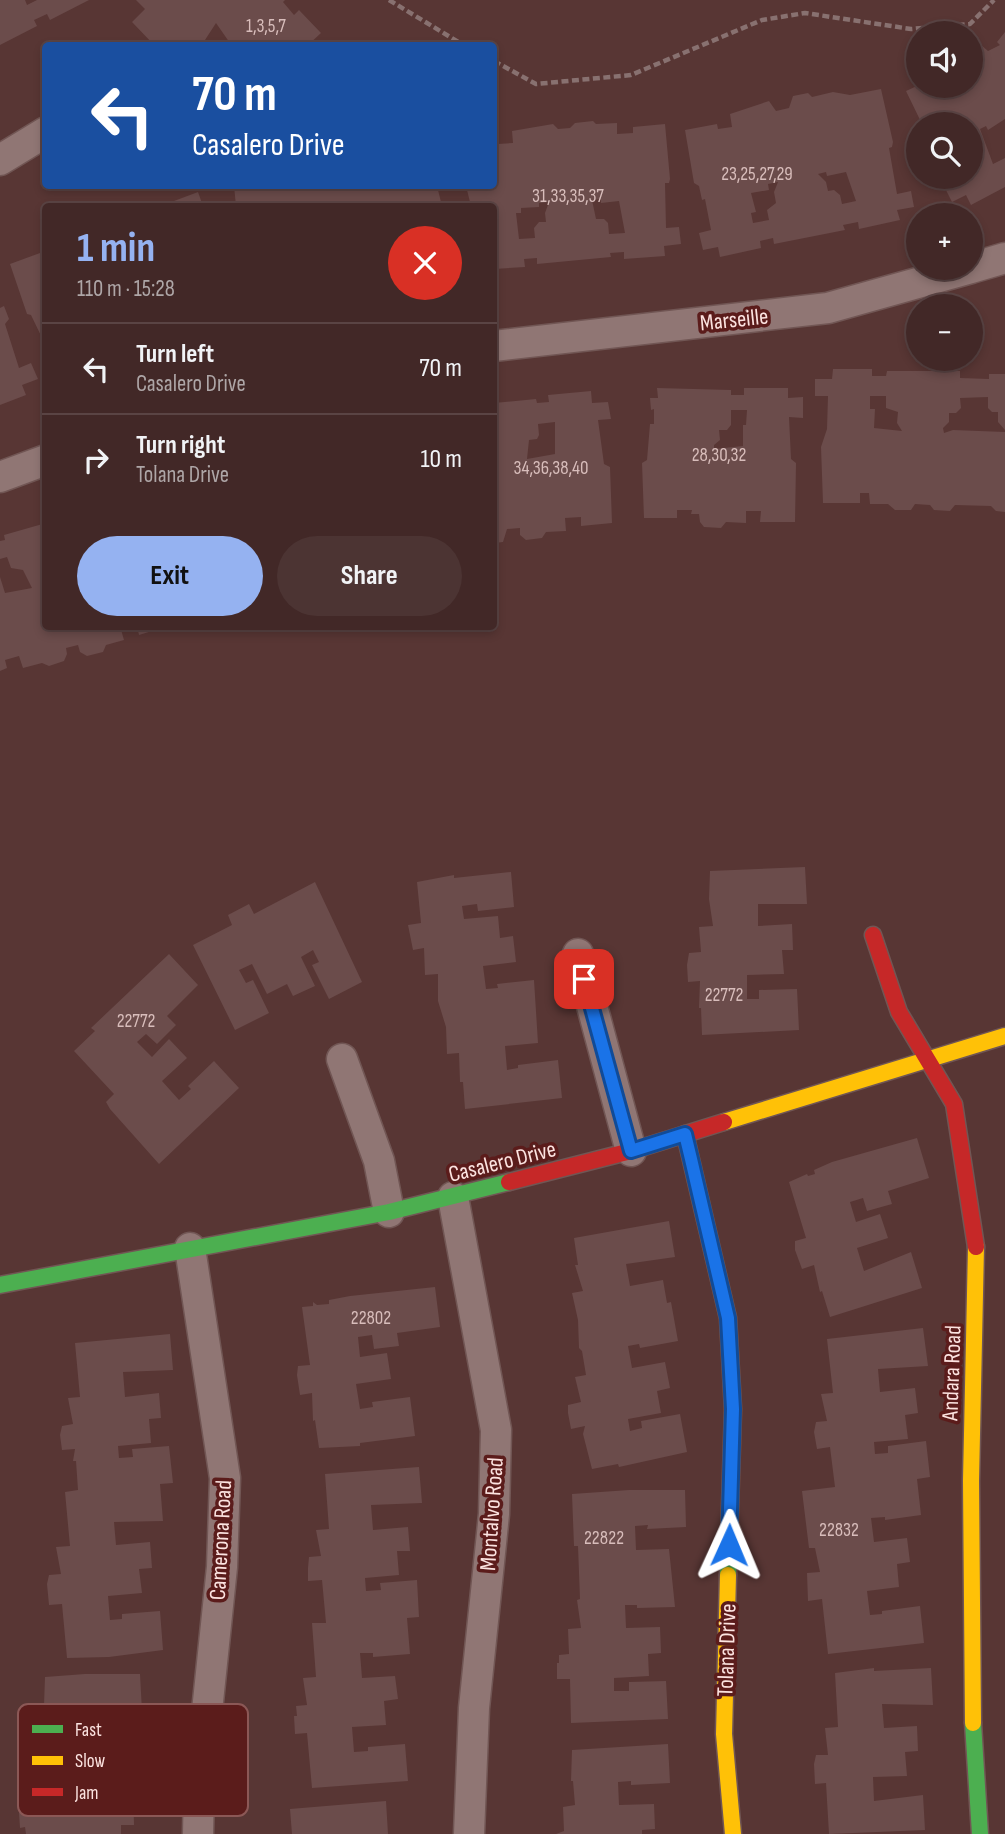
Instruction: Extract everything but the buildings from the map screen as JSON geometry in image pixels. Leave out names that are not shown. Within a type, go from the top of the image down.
[{"type":"street","points":[[0,159],[42,134]]},
{"type":"street","name":"Marseille","points":[[983,264],[1005,258]]},
{"type":"street","name":"Marseille","points":[[497,346],[828,308],[928,280]]},
{"type":"street","points":[[0,477],[42,461]]},
{"type":"street","name":"Andara Road","points":[[873,935],[899,1012],[954,1104],[978,1258],[971,1481],[971,1677],[980,1834]]},
{"type":"street","points":[[578,954],[631,1151]]},
{"type":"street","name":"Casalero Drive","points":[[0,1285],[389,1212],[453,1197],[631,1151],[1005,1036]]},
{"type":"street","points":[[342,1059],[379,1161],[389,1212]]},
{"type":"street","name":"Tolana Drive","points":[[685,1134],[728,1318],[733,1409],[724,1734],[733,1834]]},
{"type":"street","name":"Montalvo Road","points":[[453,1197],[496,1430],[494,1514],[474,1708],[469,1834]]},
{"type":"street","name":"Camerona Road","points":[[190,1248],[225,1478],[222,1567],[208,1704]]},
{"type":"street","name":"Camerona Road","points":[[198,1816],[198,1834]]},
{"type":"path","points":[[389,0],[458,42]]},
{"type":"path","points":[[497,63],[536,85],[631,75],[762,20],[805,13],[911,29],[970,24],[994,0]]},
{"type":"traffic: fast","points":[[685,1134],[728,1318],[733,1409],[728,1575]]},
{"type":"traffic: fast","points":[[0,1285],[389,1212],[509,1182]]},
{"type":"traffic: fast","points":[[973,1723],[980,1834]]},
{"type":"traffic: slow","points":[[724,1122],[1005,1036]]},
{"type":"traffic: slow","points":[[973,1723],[971,1481],[976,1247]]},
{"type":"traffic: slow","points":[[728,1575],[724,1734],[733,1834]]},
{"type":"traffic: jam","points":[[873,935],[899,1012],[954,1104],[976,1247]]},
{"type":"traffic: jam","points":[[509,1182],[631,1151],[724,1122]]},
{"type":"route","points":[[584,979],[631,1151],[685,1134],[728,1318],[733,1409],[729,1545]]}]
